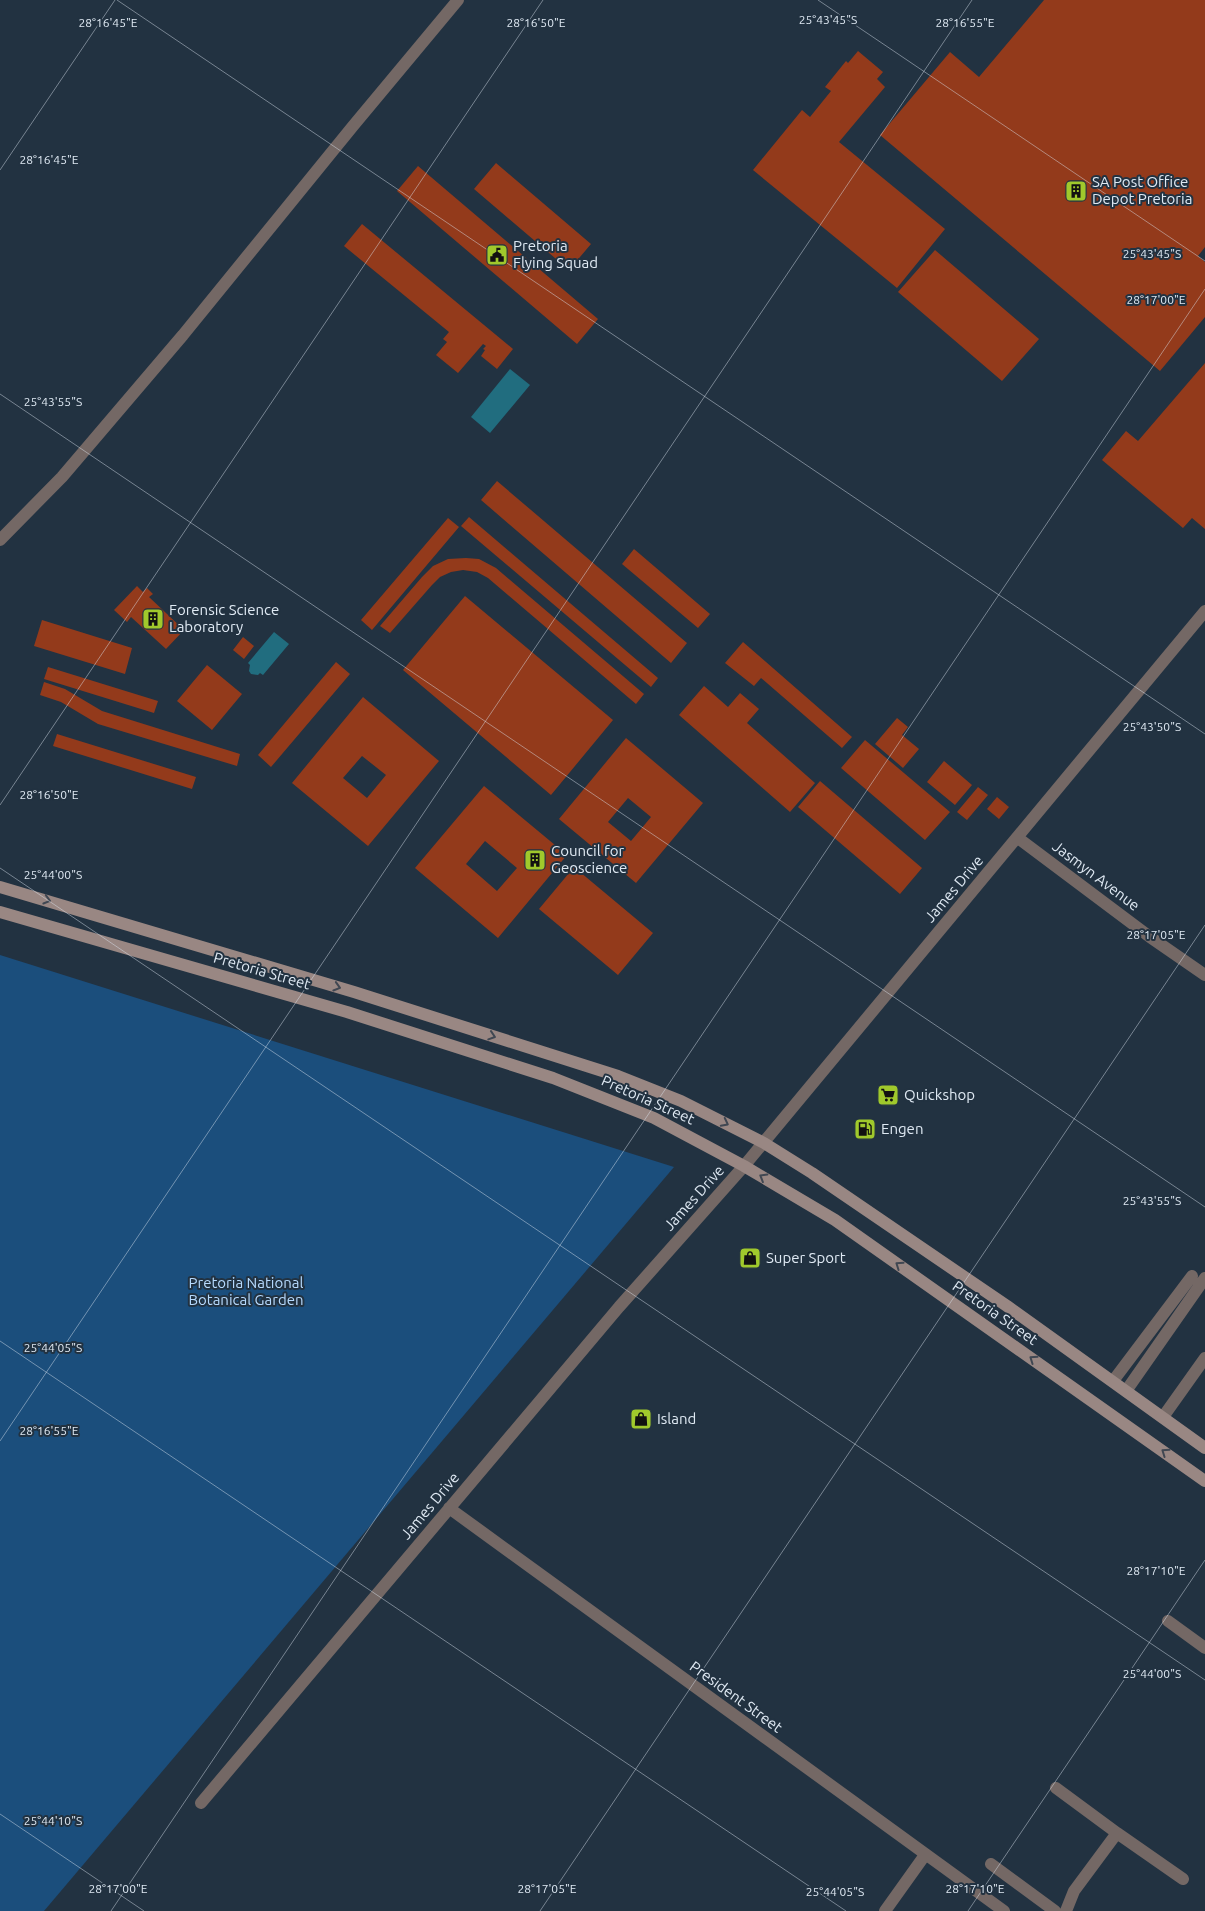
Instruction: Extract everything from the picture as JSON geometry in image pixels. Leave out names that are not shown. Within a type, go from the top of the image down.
[{"type":"main road","name":"Pretoria Street","points":[[0,887],[354,992],[618,1076],[681,1101],[764,1143],[888,1224],[1205,1448]]},
{"type":"main road","name":"Pretoria Street","points":[[0,912],[348,1012],[553,1078],[654,1118],[744,1166],[835,1220],[1205,1480]]},
{"type":"street","points":[[0,540],[62,477],[183,335],[458,0]]},
{"type":"street","name":"James Drive","points":[[201,1803],[619,1307],[764,1143],[1205,611]]},
{"type":"street","name":"Jasmyn Avenue","points":[[1018,838],[1150,937],[1205,975]]},
{"type":"street","points":[[1113,1382],[1192,1276]]},
{"type":"street","points":[[1126,1391],[1205,1278]]},
{"type":"street","points":[[1163,1417],[1205,1358]]},
{"type":"street","name":"President Street","points":[[449,1508],[1004,1911]]},
{"type":"street","points":[[1168,1621],[1205,1648]]},
{"type":"street","points":[[1056,1788],[1183,1879]]},
{"type":"street","points":[[1066,1911],[1074,1891],[1117,1833]]},
{"type":"street","points":[[885,1911],[925,1855]]},
{"type":"street","points":[[991,1864],[1055,1911]]},
{"type":"green space","name":"Pretoria National Botanical Garden","points":[[0,955],[674,1167],[44,1911],[0,1911]]},
{"type":"shaded area","points":[[510,369],[530,385],[490,433],[471,417]]},
{"type":"shaded area","points":[[274,632],[289,644],[263,675],[260,673],[258,675],[251,674],[248,663]]},
{"type":"building","name":"SA Post Office Depot Pretoria","points":[[1044,0],[1205,0],[1205,247],[1198,256],[1205,262],[1205,317],[1160,371],[880,135],[950,52],[979,77]]},
{"type":"building","points":[[858,51],[883,72],[877,79],[885,87],[839,142],[945,229],[897,288],[753,170],[802,110],[810,117],[831,91],[825,87],[846,61],[848,63]]},
{"type":"building","points":[[496,163],[591,244],[569,270],[474,189]]},
{"type":"building","name":"Pretoria Flying Squad","points":[[418,166],[598,319],[577,344],[397,191]]},
{"type":"building","points":[[362,224],[513,349],[497,369],[481,356],[486,346],[483,344],[458,373],[436,355],[447,342],[443,339],[449,332],[344,246]]},
{"type":"building","points":[[935,250],[1039,339],[1002,381],[898,292]]},
{"type":"building","points":[[1205,363],[1205,529],[1192,518],[1183,528],[1102,460],[1126,431],[1138,441]]},
{"type":"building","points":[[497,481],[687,643],[671,663],[481,500]]},
{"type":"building","points":[[469,517],[658,678],[651,687],[461,526]]},
{"type":"building","points":[[448,518],[459,527],[372,630],[361,620]]},
{"type":"building","points":[[634,549],[710,614],[698,628],[622,564]]},
{"type":"building","points":[[448,559],[479,559],[496,568],[644,694],[636,704],[488,578],[477,572],[463,570],[451,572],[440,577],[390,633],[380,626],[433,566]]},
{"type":"building","name":"Forensic Science Laboratory","points":[[137,586],[143,592],[147,588],[153,594],[149,597],[184,630],[166,649],[131,617],[127,622],[114,610]]},
{"type":"building","points":[[465,596],[613,720],[551,795],[403,670]]},
{"type":"building","points":[[42,620],[132,648],[125,674],[34,646]]},
{"type":"building","points":[[243,637],[254,646],[244,659],[233,650]]},
{"type":"building","points":[[743,642],[852,737],[842,748],[761,678],[754,686],[725,663]]},
{"type":"building","points":[[336,662],[350,674],[271,767],[258,755]]},
{"type":"building","points":[[207,665],[242,694],[212,730],[177,701]]},
{"type":"building","points":[[48,667],[158,701],[154,713],[44,679]]},
{"type":"building","points":[[44,682],[65,689],[102,711],[240,754],[237,766],[98,724],[61,702],[40,695]]},
{"type":"building","points":[[704,686],[728,707],[740,693],[759,709],[747,723],[815,783],[790,812],[679,715]]},
{"type":"building","points":[[363,697],[439,761],[368,846],[292,783]],"holes":[[[362,756],[386,775],[367,798],[343,778]]]},
{"type":"building","points":[[897,718],[908,727],[902,735],[919,749],[903,768],[875,744]]},
{"type":"building","points":[[57,734],[196,777],[192,789],[53,746]]},
{"type":"building","name":"Council for Geoscience","points":[[626,738],[703,803],[636,883],[559,819]],"holes":[[[628,798],[651,817],[631,841],[608,822]]]},
{"type":"building","points":[[865,740],[950,812],[925,840],[841,768]]},
{"type":"building","points":[[944,761],[972,785],[955,805],[927,782]]},
{"type":"building","points":[[820,781],[922,868],[900,894],[798,807]]},
{"type":"building","name":"Council for Geoscience","points":[[484,786],[567,855],[498,938],[415,868]],"holes":[[[485,841],[517,868],[497,891],[466,864]]]},
{"type":"building","points":[[978,787],[988,795],[967,820],[957,812]]},
{"type":"building","points":[[997,797],[1009,807],[999,819],[987,809]]},
{"type":"building","points":[[574,867],[653,933],[618,975],[539,909]]},
{"type":"place","name":"SA Post Office Depot Pretoria","points":[[1076,191]]},
{"type":"place","name":"Pretoria Flying Squad","points":[[497,255]]},
{"type":"place","name":"Forensic Science Laboratory","points":[[153,619]]},
{"type":"place","name":"Council for Geoscience","points":[[535,860]]},
{"type":"place","name":"Quickshop","points":[[888,1095]]},
{"type":"place","name":"Engen","points":[[865,1129]]},
{"type":"place","name":"Super Sport","points":[[750,1258]]},
{"type":"place","name":"Island","points":[[641,1419]]}]
